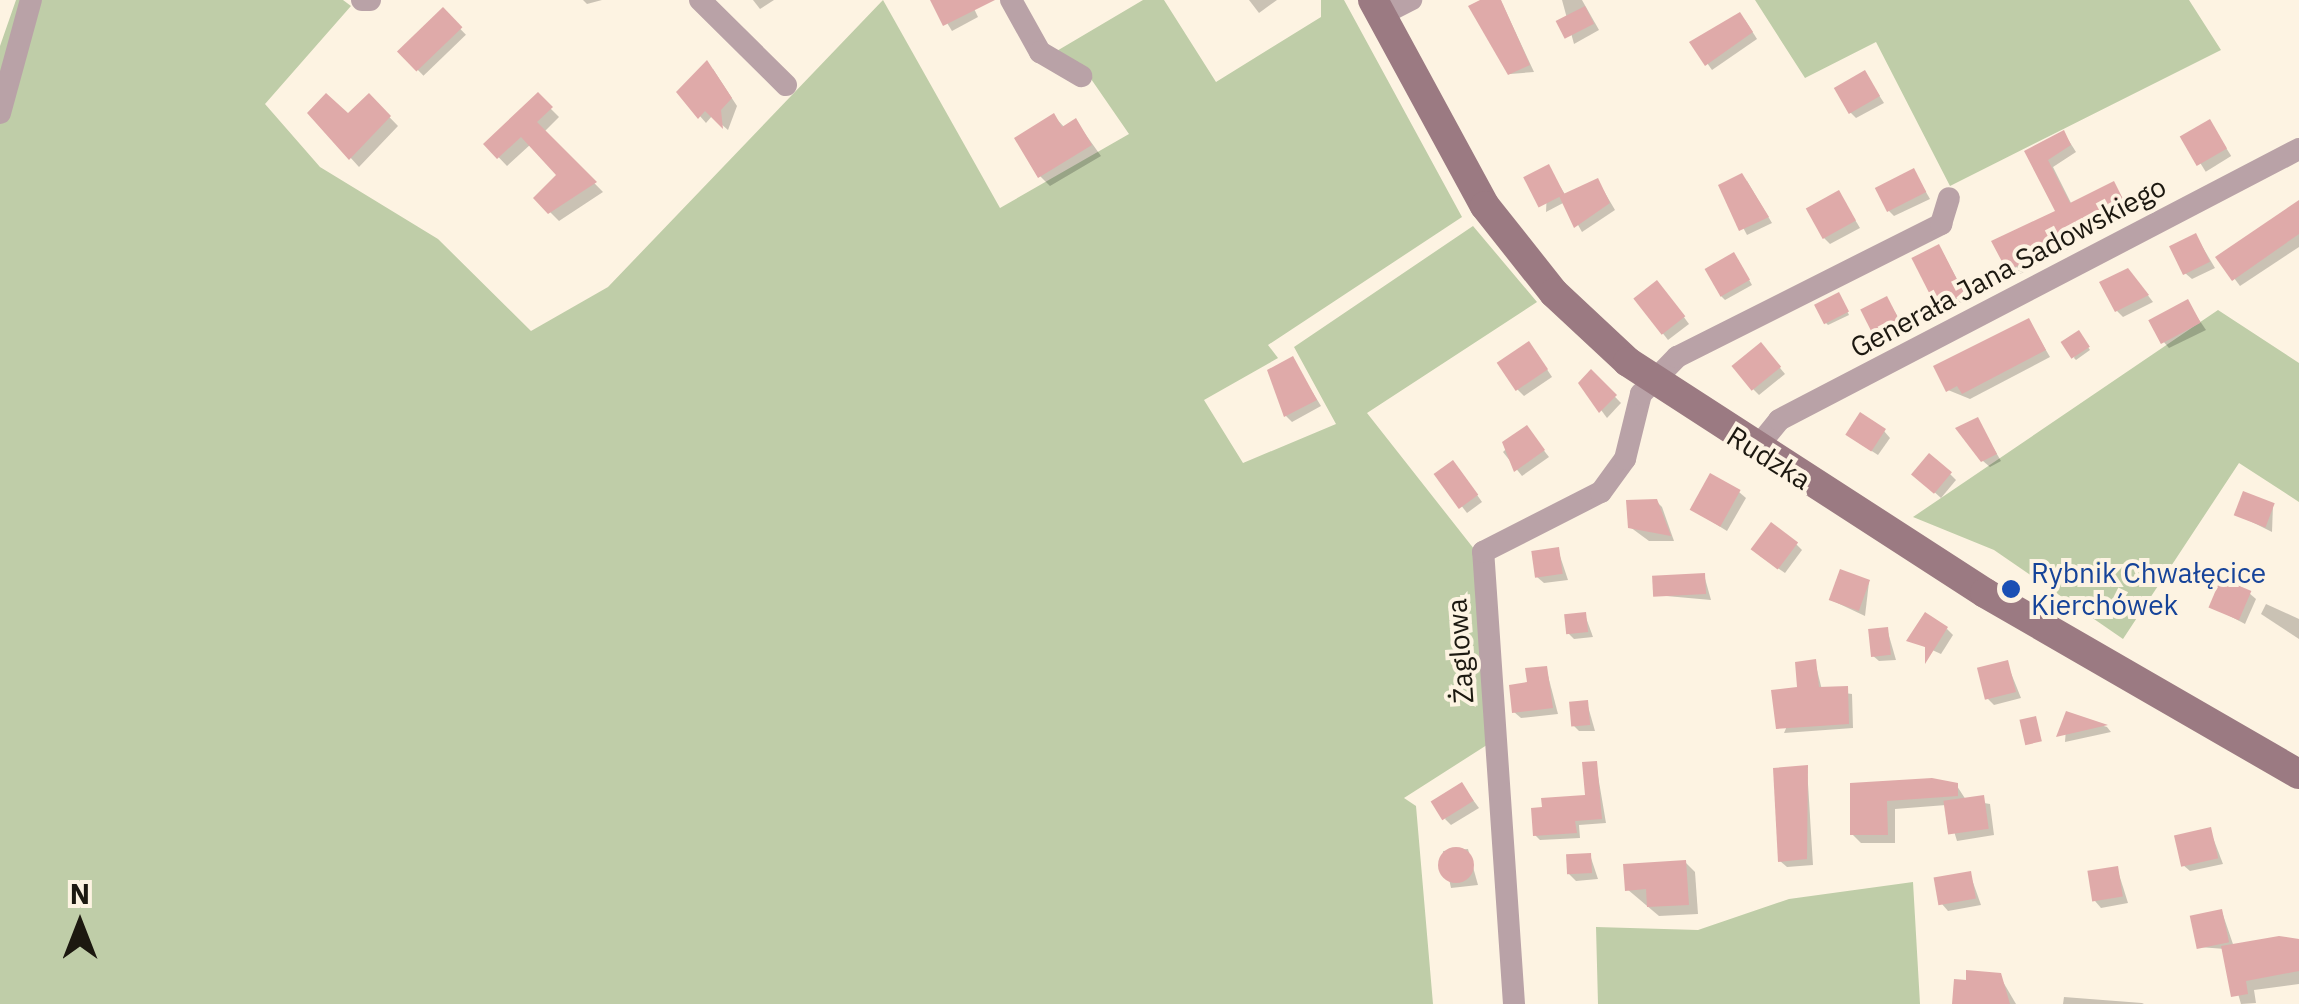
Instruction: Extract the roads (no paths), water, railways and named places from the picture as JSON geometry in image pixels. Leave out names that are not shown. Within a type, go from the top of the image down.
[{"type":"main road","name":"Rudzka","points":[[1377,8],[1501,229],[1567,306],[1650,380],[1755,450],[2299,774]]},
{"type":"street","points":[[0,113],[31,0]]},
{"type":"street","points":[[362,0],[370,0]]},
{"type":"street","points":[[700,0],[786,84]]},
{"type":"street","points":[[1011,0],[1040,52],[1081,76]]},
{"type":"street","points":[[1377,8],[1411,0]]},
{"type":"street","name":"Generała Jana Sadowskiego","points":[[1755,450],[1780,420],[2299,149]]},
{"type":"street","points":[[1650,380],[1678,357],[1941,224],[1949,198]]},
{"type":"street","name":"Żaglowa","points":[[1514,1004],[1483,552],[1616,477],[1650,380]]},
{"type":"place","name":"Rybnik Chwałęcice Kierchówek","points":[[2011,589]]}]
